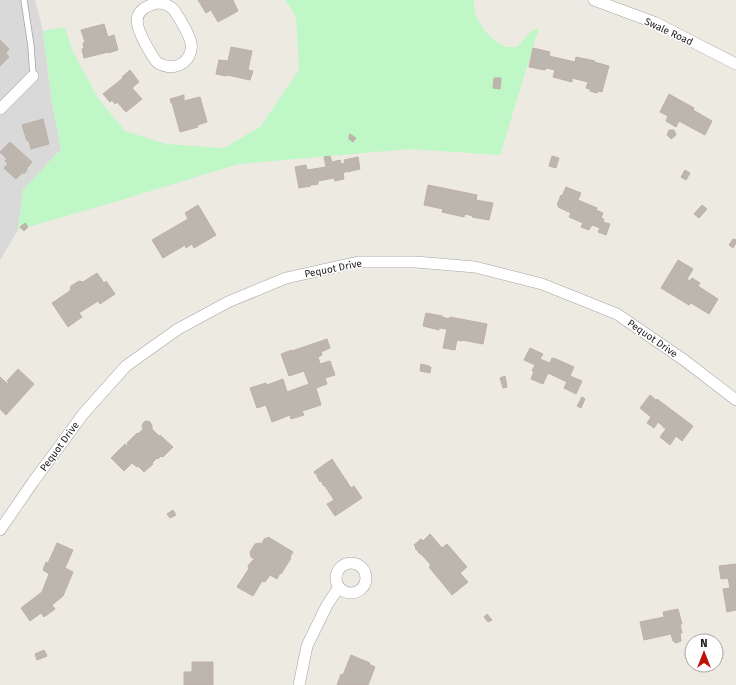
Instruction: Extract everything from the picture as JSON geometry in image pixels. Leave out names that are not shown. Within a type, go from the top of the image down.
[{"type":"street","points":[[157,1],[170,6],[174,10],[189,36],[191,43],[191,51],[187,59],[183,63],[174,67],[167,67],[158,62],[139,32],[137,25],[140,12],[157,1]]},
{"type":"street","name":"Swale Road","points":[[597,1],[656,23],[736,64]]},
{"type":"street","points":[[0,109],[33,76]]},
{"type":"street","name":"Pequot Drive","points":[[0,530],[84,413],[126,366],[178,329],[228,302],[286,278],[358,262],[416,262],[475,267],[542,284],[617,314],[684,360],[736,400]]},
{"type":"street","points":[[299,685],[307,646],[326,605],[339,587]]},
{"type":"lane","points":[[24,0],[31,46],[33,76]]},
{"type":"shaded area","points":[[0,0],[35,0],[43,31],[52,103],[61,149],[23,190],[18,230],[0,260]]},
{"type":"green space","points":[[285,0],[474,0],[475,13],[483,29],[497,42],[507,47],[517,47],[531,31],[539,28],[500,155],[409,149],[239,164],[18,230],[23,190],[61,149],[52,103],[43,31],[65,27],[72,50],[98,98],[125,131],[166,144],[224,148],[260,127],[299,70],[296,16]]},
{"type":"building","points":[[198,0],[233,0],[238,11],[218,22],[211,10],[206,13]]},
{"type":"building","points":[[104,24],[108,37],[114,35],[118,50],[84,58],[82,49],[84,48],[83,43],[85,42],[81,30]]},
{"type":"building","points":[[0,40],[9,49],[6,53],[9,57],[0,66]]},
{"type":"building","points":[[231,47],[252,51],[248,70],[253,71],[250,80],[216,74],[219,60],[228,61]]},
{"type":"building","points":[[533,48],[550,52],[549,56],[575,62],[576,57],[609,66],[602,92],[598,91],[597,93],[590,91],[590,89],[586,88],[588,82],[572,78],[572,82],[553,77],[555,70],[529,67]]},
{"type":"building","points":[[130,70],[139,82],[132,88],[142,99],[126,112],[117,102],[115,104],[112,100],[110,102],[103,94],[123,78],[122,77]]},
{"type":"building","points":[[494,78],[501,78],[500,89],[493,88]]},
{"type":"building","points":[[669,94],[694,108],[693,110],[712,121],[705,135],[679,121],[676,127],[666,121],[668,116],[660,112]]},
{"type":"building","points":[[184,95],[184,101],[200,97],[207,122],[197,125],[198,127],[180,132],[170,99]]},
{"type":"building","points":[[43,119],[49,144],[31,149],[22,125]]},
{"type":"building","points":[[669,130],[674,130],[676,135],[671,139],[667,135]]},
{"type":"building","points":[[350,134],[356,138],[353,142],[349,139]]},
{"type":"building","points":[[10,142],[32,162],[25,173],[22,173],[16,179],[4,168],[8,164],[5,161],[7,159],[0,152]]},
{"type":"building","points":[[330,156],[332,162],[340,160],[341,164],[345,163],[344,160],[358,157],[360,169],[347,172],[347,170],[343,173],[344,179],[335,181],[334,178],[318,181],[318,184],[299,188],[295,167],[306,165],[307,170],[326,167],[324,157]]},
{"type":"building","points":[[552,156],[559,158],[556,168],[549,166]]},
{"type":"building","points":[[685,170],[690,173],[686,180],[681,177]]},
{"type":"building","points":[[428,185],[477,195],[476,200],[493,203],[489,220],[472,217],[473,216],[465,214],[464,217],[442,212],[443,209],[424,205]]},
{"type":"building","points":[[566,187],[581,193],[578,200],[597,208],[596,210],[603,213],[601,218],[604,219],[603,222],[610,224],[606,235],[598,232],[600,228],[592,225],[589,230],[581,227],[583,223],[569,217],[571,213],[558,207],[559,206],[557,205],[561,195],[562,196]]},
{"type":"building","points":[[198,205],[216,235],[194,248],[192,244],[186,248],[185,245],[163,258],[152,240],[188,219],[185,213]]},
{"type":"building","points":[[702,205],[707,209],[699,218],[694,214]]},
{"type":"building","points":[[25,223],[28,227],[24,231],[20,227]]},
{"type":"building","points":[[733,239],[736,240],[736,243],[733,248],[729,245]]},
{"type":"building","points":[[678,260],[693,269],[687,279],[690,281],[692,278],[700,283],[698,286],[718,299],[709,314],[691,303],[689,305],[661,288]]},
{"type":"building","points":[[97,273],[104,283],[106,281],[115,294],[100,304],[98,301],[79,313],[82,317],[68,327],[52,303],[70,291],[71,286],[79,281],[83,282]]},
{"type":"building","points":[[426,313],[449,319],[450,317],[487,324],[483,344],[457,340],[455,350],[443,348],[447,329],[439,328],[439,330],[423,326]]},
{"type":"building","points":[[327,339],[330,348],[321,352],[322,355],[318,357],[320,364],[330,361],[335,375],[325,378],[327,384],[316,388],[321,405],[302,411],[304,415],[291,419],[290,415],[272,422],[266,405],[257,408],[250,388],[266,383],[267,385],[283,379],[287,392],[309,384],[304,371],[289,376],[281,354]]},
{"type":"building","points":[[530,348],[543,354],[540,359],[550,363],[552,358],[554,358],[574,367],[570,376],[582,381],[576,394],[564,388],[567,382],[548,373],[543,384],[531,379],[534,371],[532,371],[535,365],[524,360]]},
{"type":"building","points":[[421,364],[431,367],[430,373],[420,371]]},
{"type":"building","points":[[18,369],[34,384],[6,415],[0,409],[0,377],[8,384],[9,383],[7,381]]},
{"type":"building","points":[[505,376],[507,387],[503,388],[500,378]]},
{"type":"building","points":[[650,395],[693,426],[682,441],[676,436],[670,445],[660,437],[666,429],[663,426],[658,422],[654,428],[647,423],[651,417],[640,408]]},
{"type":"building","points":[[582,397],[585,399],[581,408],[577,406]]},
{"type":"building","points":[[146,421],[150,422],[152,429],[173,447],[163,457],[161,456],[158,459],[157,458],[144,472],[132,463],[124,471],[111,458],[125,444],[127,446],[128,445],[127,443],[143,429],[142,425]]},
{"type":"building","points":[[332,459],[351,488],[354,486],[362,498],[335,516],[327,504],[334,500],[314,472]]},
{"type":"building","points":[[173,510],[176,515],[170,518],[167,514]]},
{"type":"building","points":[[430,534],[442,548],[447,544],[467,567],[460,573],[468,582],[452,595],[429,567],[431,565],[415,548],[416,547],[414,545],[421,539],[423,541]]},
{"type":"building","points":[[268,537],[293,552],[290,557],[291,558],[277,579],[270,575],[265,582],[262,581],[253,596],[237,587],[249,570],[248,566],[255,560],[251,557],[250,552],[255,544],[260,543],[263,545],[262,543],[265,538],[266,539]]},
{"type":"building","points":[[57,543],[73,550],[65,568],[73,572],[63,596],[52,605],[55,609],[44,617],[41,613],[30,621],[21,608],[42,592],[49,574],[43,570],[46,562],[48,563]]},
{"type":"building","points":[[736,564],[736,610],[727,612],[723,589],[730,588],[728,578],[721,579],[719,566]]},
{"type":"building","points":[[678,609],[682,624],[680,624],[682,633],[680,633],[681,641],[676,643],[673,641],[671,634],[644,640],[640,622],[664,617],[663,612]]},
{"type":"building","points":[[487,614],[492,620],[488,622],[484,617]]},
{"type":"building","points":[[44,650],[47,656],[37,660],[35,654]]},
{"type":"building","points":[[351,655],[370,663],[369,664],[375,667],[368,685],[337,685],[341,674],[343,675]]},
{"type":"building","points":[[192,662],[213,662],[213,685],[184,685],[184,672],[192,672]]}]
